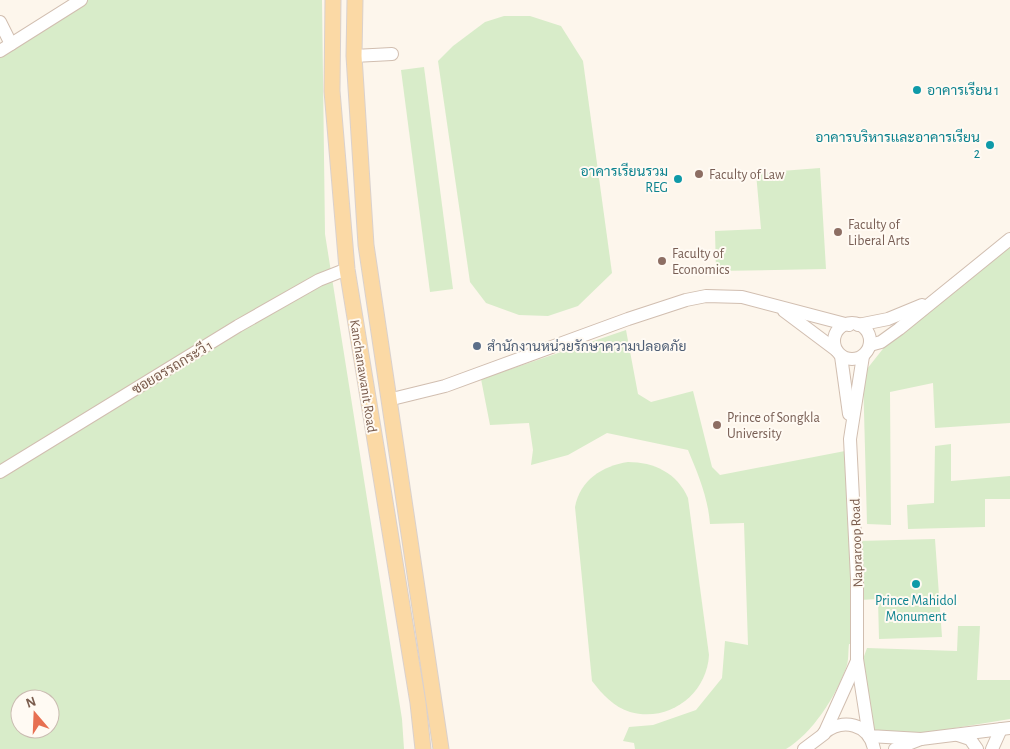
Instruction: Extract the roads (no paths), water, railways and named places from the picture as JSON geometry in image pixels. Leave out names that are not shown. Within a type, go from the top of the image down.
[{"type":"main road","name":"Kanchanawanit Road","points":[[334,0],[332,91],[347,269],[418,703],[423,749]]},
{"type":"main road","name":"Kanchanawanit Road","points":[[355,0],[354,56],[366,245],[441,749]]},
{"type":"main road","points":[[369,405],[388,400]]},
{"type":"street","points":[[0,51],[81,0]]},
{"type":"street","points":[[0,22],[11,44]]},
{"type":"street","points":[[354,56],[392,54]]},
{"type":"street","points":[[870,345],[881,342],[899,329],[1010,239]]},
{"type":"street","name":"ซอยอรรถกระวี 1","points":[[0,472],[238,326],[319,280],[347,269]]},
{"type":"street","points":[[388,400],[444,386],[686,300],[706,296],[729,295],[752,299],[780,308],[854,325],[868,332],[870,345],[863,356],[853,358],[839,353],[780,308]]},
{"type":"street","points":[[839,353],[835,334],[854,325],[900,314],[936,299]]},
{"type":"street","name":"Napraroop Road","points":[[839,353],[851,426],[858,578],[857,659],[869,736],[874,749]]},
{"type":"street","name":"Napraroop Road","points":[[851,426],[863,356]]},
{"type":"street","name":"Napraroop Road","points":[[817,749],[857,659]]},
{"type":"street","points":[[804,749],[838,725],[847,724],[863,730],[869,736],[921,739],[1005,728]]},
{"type":"street","points":[[992,749],[1005,728]]},
{"type":"street","points":[[960,735],[977,749]]},
{"type":"street","points":[[895,749],[921,739]]},
{"type":"place","name":"อาคารเรียน 1","points":[[917,90]]},
{"type":"place","name":"อาคารบริหารเเละอาคารเรียน 2","points":[[990,145]]},
{"type":"place","name":"Faculty of Law","points":[[699,174]]},
{"type":"place","name":"อาคารเรียนรวม REG","points":[[678,179]]},
{"type":"place","name":"Faculty of Liberal Arts","points":[[838,232]]},
{"type":"place","name":"Faculty of Economics","points":[[662,261]]},
{"type":"place","name":"สำนักงานหน่วยรักษาความปลอดภัย","points":[[477,346]]},
{"type":"place","name":"Prince of Songkla University","points":[[717,425]]},
{"type":"place","name":"Prince Mahidol Monument","points":[[916,584]]}]
